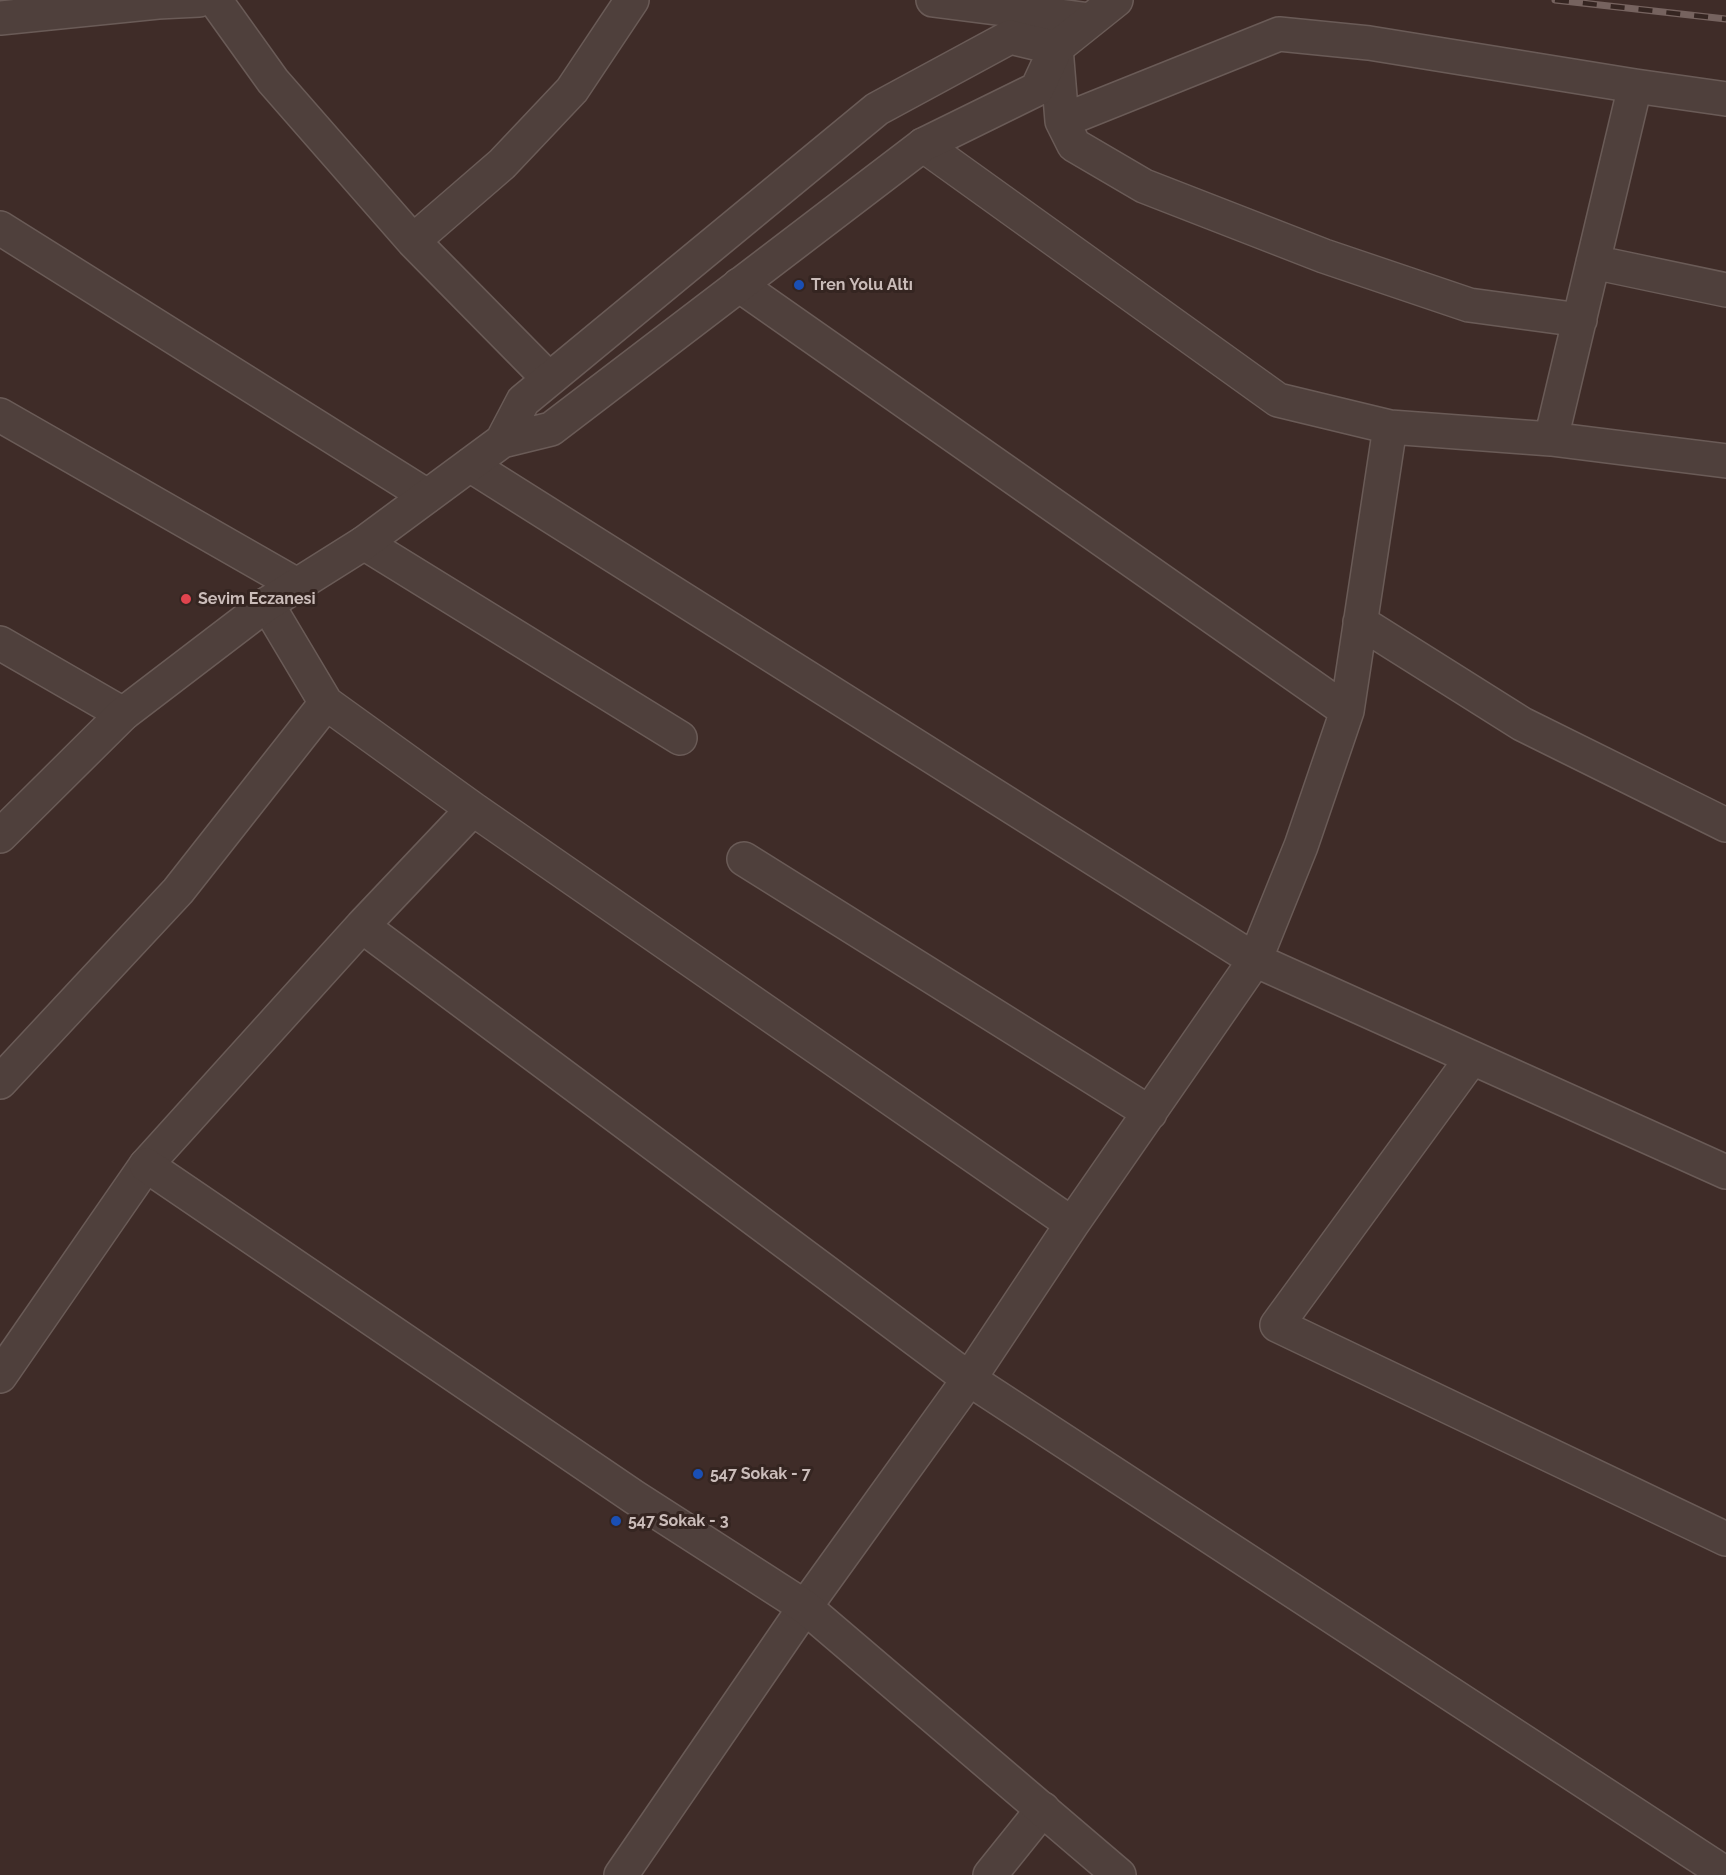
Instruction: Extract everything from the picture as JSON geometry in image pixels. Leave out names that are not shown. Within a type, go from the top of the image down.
[{"type":"street","points":[[0,18],[199,0]]},
{"type":"street","points":[[215,0],[273,81],[413,242],[549,379]]},
{"type":"street","points":[[413,242],[502,164],[572,90],[632,0]]},
{"type":"street","points":[[933,0],[1090,20]]},
{"type":"street","points":[[0,836],[123,714],[267,604],[364,543],[502,441],[550,429],[924,145],[1037,89],[1056,48],[1116,0]]},
{"type":"street","points":[[1062,121],[1279,34],[1369,43],[1726,99]]},
{"type":"street","points":[[502,441],[523,401],[877,109],[1010,37],[1056,48]]},
{"type":"street","points":[[1056,48],[1062,121],[1074,145],[1144,186],[1313,251],[1469,305],[1580,320]]},
{"type":"street","points":[[1551,439],[1635,86]]},
{"type":"street","points":[[924,145],[1278,400],[1390,427],[1551,439],[1726,460]]},
{"type":"street","points":[[0,228],[427,496]]},
{"type":"street","points":[[1593,262],[1726,290]]},
{"type":"street","points":[[739,285],[1347,711]]},
{"type":"street","points":[[0,415],[297,585]]},
{"type":"street","points":[[621,1875],[805,1607],[969,1379],[1072,1224],[1255,960],[1302,846],[1347,711],[1390,427]]},
{"type":"street","points":[[470,465],[1255,960],[1472,1058],[1723,1165]]},
{"type":"street","points":[[364,543],[680,738]]},
{"type":"street","points":[[267,604],[326,704],[473,809],[1072,1224]]},
{"type":"street","points":[[1360,622],[1522,724],[1726,825]]},
{"type":"street","points":[[0,644],[123,714]]},
{"type":"street","points":[[0,1082],[178,891],[326,704]]},
{"type":"street","points":[[0,1376],[146,1165],[362,926],[473,809]]},
{"type":"street","points":[[744,859],[1150,1113]]},
{"type":"street","points":[[362,926],[969,1379],[1726,1874]]},
{"type":"street","points":[[1472,1058],[1277,1325],[1726,1539]]},
{"type":"street","points":[[146,1165],[634,1497],[805,1607],[1119,1875]]},
{"type":"street","points":[[990,1875],[1043,1809]]},
{"type":"railway","points":[[1555,0],[1726,19]]},
{"type":"place","name":"Tren Yolu Altı","points":[[799,285]]},
{"type":"place","name":"Sevim Eczanesi","points":[[186,599]]},
{"type":"place","name":"547 Sokak - 7","points":[[698,1474]]},
{"type":"place","name":"547 Sokak - 3","points":[[616,1521]]}]
